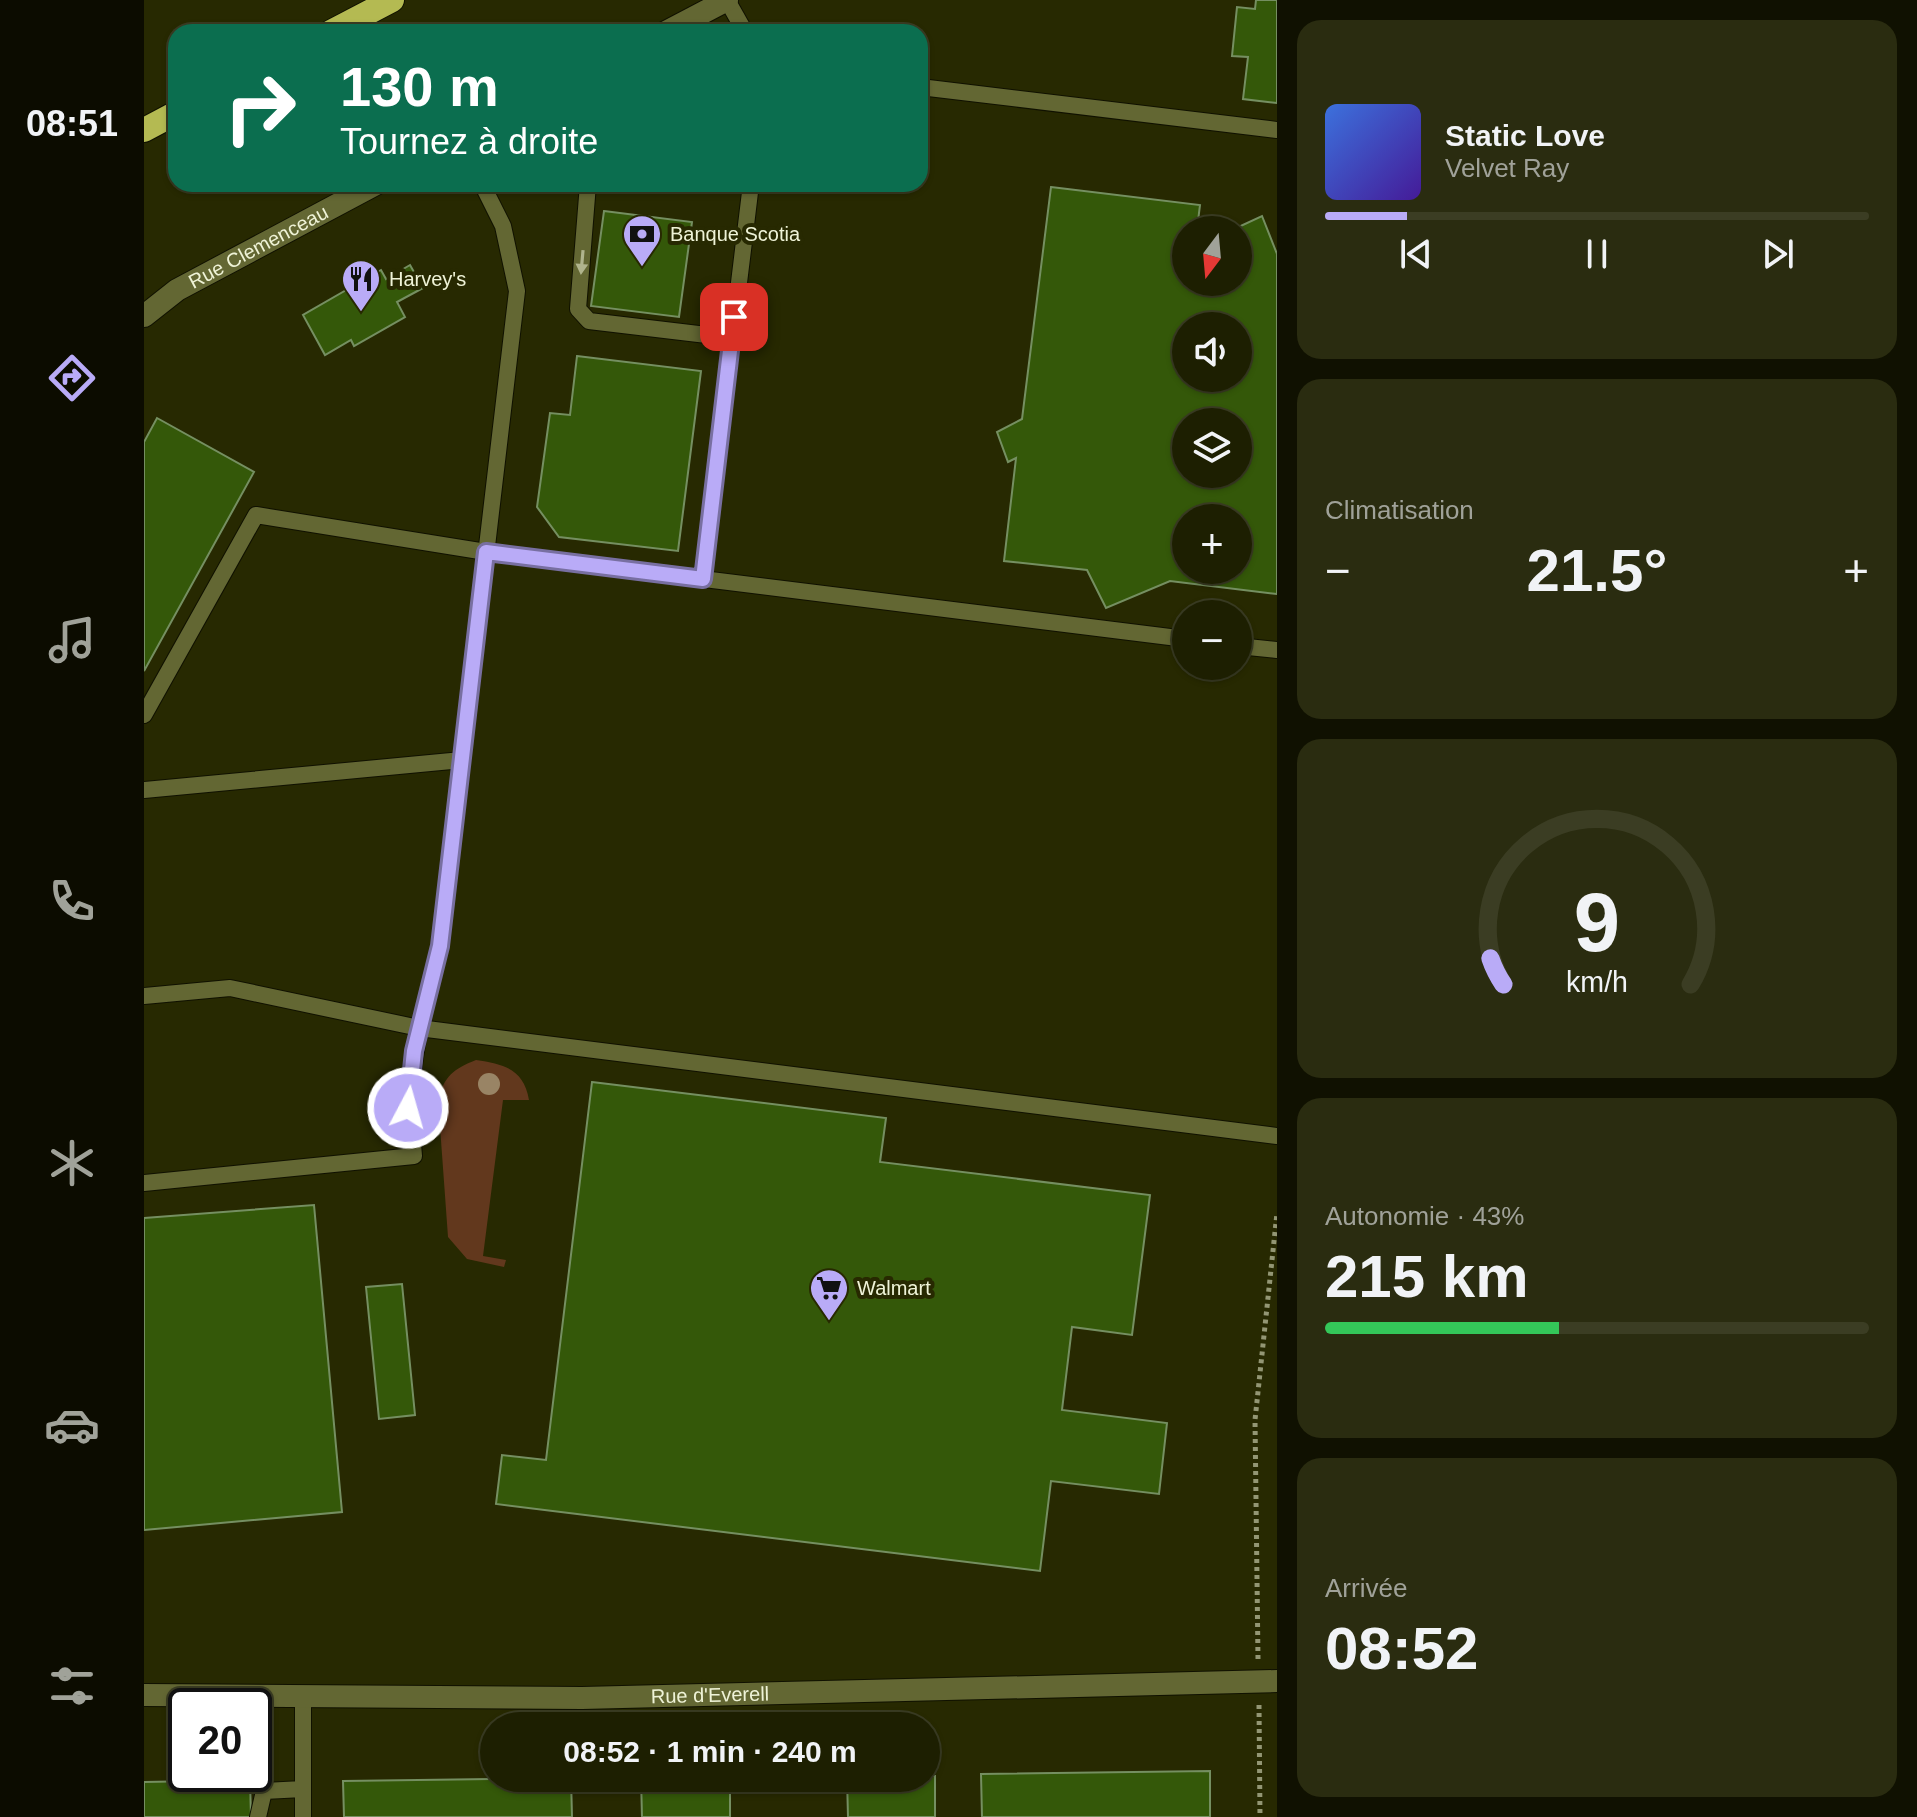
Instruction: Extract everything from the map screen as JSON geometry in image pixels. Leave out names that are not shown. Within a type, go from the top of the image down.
[{"type":"highway","points":[[346,24],[392,0]]},
{"type":"highway","points":[[144,130],[168,117]]},
{"type":"street","points":[[681,24],[727,0]]},
{"type":"street","name":"Rue Clemenceau","points":[[144,316],[177,290],[361,192]]},
{"type":"street","name":"Rue d'Everell","points":[[144,1695],[582,1698],[1268,1681]]},
{"type":"lane","points":[[727,0],[740,24]]},
{"type":"lane","points":[[928,88],[1277,130]]},
{"type":"lane","points":[[144,1183],[414,1156],[408,1108],[419,1028],[440,946],[517,291],[503,226],[486,192]]},
{"type":"lane","points":[[587,192],[578,309],[589,321],[732,338]]},
{"type":"lane","points":[[703,579],[750,192]]},
{"type":"lane","points":[[144,715],[256,515],[486,552],[1172,637]]},
{"type":"lane","points":[[1252,647],[1277,650]]},
{"type":"lane","points":[[144,790],[462,760]]},
{"type":"lane","points":[[144,996],[230,988],[419,1028],[1277,1136]]},
{"type":"lane","points":[[303,1695],[303,1817]]},
{"type":"lane","points":[[258,1817],[264,1791],[303,1789]]},
{"type":"path","points":[[1260,1817],[1268,1681],[1255,1420],[1277,1213]]},
{"type":"shaded area","points":[[476,1060],[512,1070],[523,1082],[529,1100],[503,1100],[483,1256],[506,1260],[504,1267],[467,1259],[448,1237],[438,1099],[451,1074]]},
{"type":"building","points":[[1256,0],[1277,0],[1277,103],[1243,99],[1248,57],[1232,56],[1237,7],[1255,9]]},
{"type":"building","points":[[1051,187],[1200,205],[1199,216],[1172,216],[1172,296],[1252,296],[1252,221],[1262,216],[1277,254],[1277,594],[1195,584],[1252,584],[1252,504],[1172,504],[1172,581],[1106,608],[1087,570],[1004,561],[1016,458],[1008,462],[997,432],[1022,419]]},
{"type":"building","points":[[604,211],[692,222],[679,317],[591,306]]},
{"type":"building","points":[[410,265],[423,288],[397,302],[405,317],[354,346],[351,340],[325,355],[303,315],[381,270],[386,279]]},
{"type":"building","points":[[577,356],[701,371],[678,551],[559,537],[537,507],[550,413],[570,415]]},
{"type":"building","points":[[157,418],[254,472],[144,671],[144,442]]},
{"type":"building","points":[[592,1082],[886,1118],[880,1162],[1150,1195],[1132,1335],[1072,1327],[1062,1410],[1167,1423],[1159,1494],[1051,1481],[1040,1571],[496,1504],[502,1455],[546,1460]]},
{"type":"building","points":[[314,1205],[342,1512],[144,1530],[144,1218]]},
{"type":"building","points":[[402,1284],[415,1415],[379,1419],[366,1287]]},
{"type":"building","points":[[1210,1771],[1210,1817],[982,1817],[981,1774]]},
{"type":"building","points":[[480,1779],[480,1792],[571,1792],[572,1817],[344,1817],[343,1781]]},
{"type":"building","points":[[144,1782],[168,1782],[168,1792],[250,1792],[251,1817],[144,1817]]},
{"type":"building","points":[[641,1792],[730,1792],[730,1817],[642,1817]]},
{"type":"building","points":[[847,1792],[935,1792],[935,1817],[848,1817]]},
{"type":"place","name":"Banque Scotia","points":[[642,268]]},
{"type":"place","name":"Harvey's","points":[[361,313]]},
{"type":"place","name":"Walmart","points":[[829,1322]]},
{"type":"route","points":[[408,1108],[414,1051],[440,946],[486,552],[703,579],[734,317]]}]
